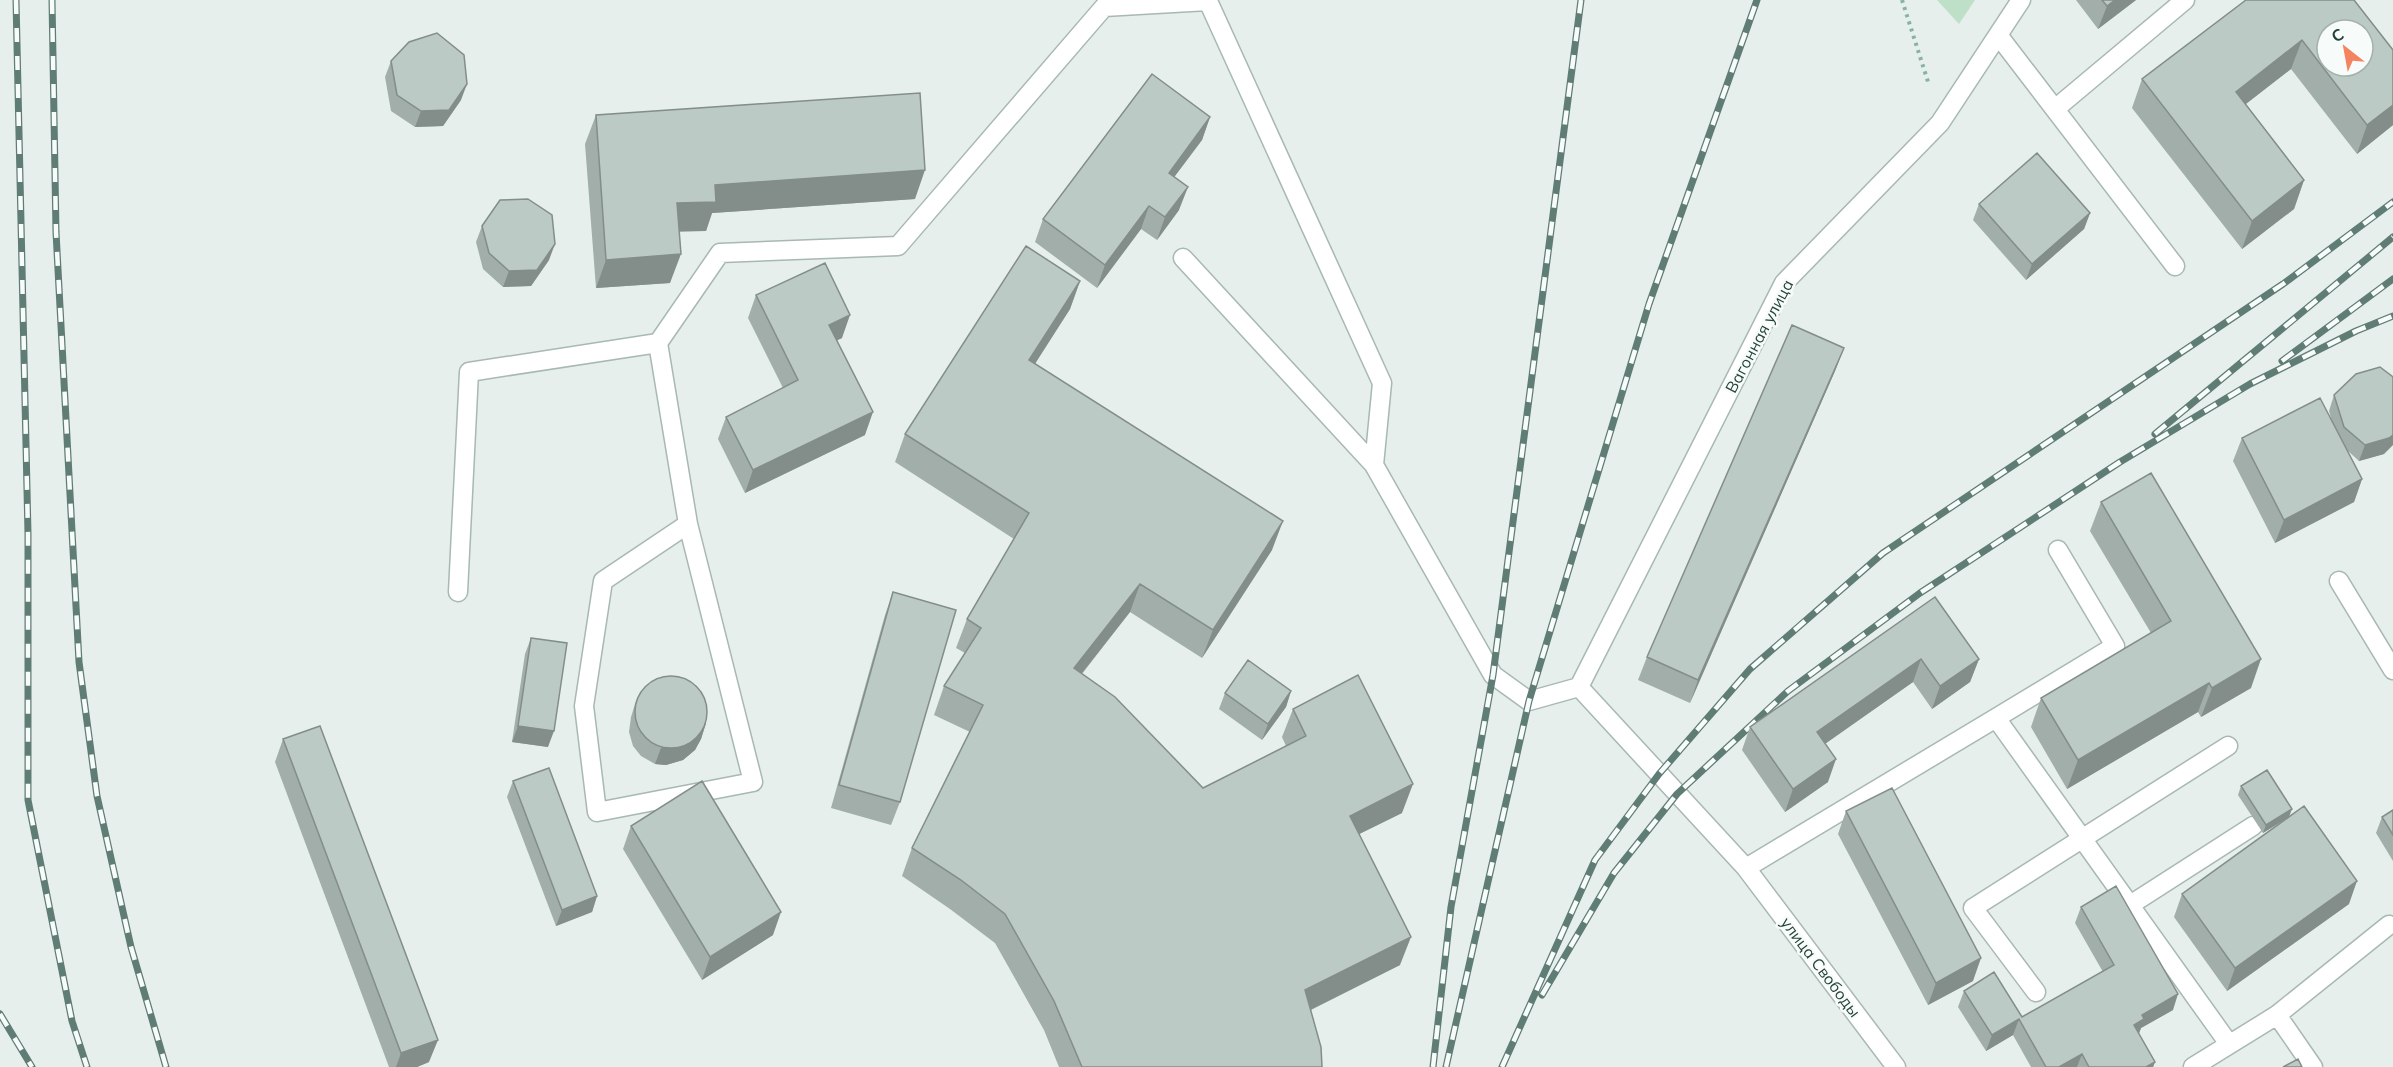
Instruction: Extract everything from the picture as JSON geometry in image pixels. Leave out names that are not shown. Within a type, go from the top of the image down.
[{"type":"street","name":"Вагонная улица","points":[[1579,687],[1784,283],[1940,123],[2021,0]]},
{"type":"street","points":[[2055,109],[2186,0]]},
{"type":"street","points":[[688,524],[603,581],[584,706],[597,812],[753,782],[688,524],[658,343],[720,253],[898,246],[1097,4],[1208,1],[1382,383],[1374,465]]},
{"type":"street","points":[[1998,35],[2175,266]]},
{"type":"street","points":[[1183,258],[1374,465],[1493,675],[1529,701],[1579,687]]},
{"type":"street","points":[[458,592],[469,372],[658,343]]},
{"type":"street","points":[[1746,868],[2115,646],[2058,550]]},
{"type":"street","points":[[2339,581],[2393,670]]},
{"type":"street","name":"улица Свободы","points":[[1579,687],[1746,868],[1896,1067]]},
{"type":"street","points":[[1996,718],[2229,1044]]},
{"type":"street","points":[[2036,992],[1973,908],[2228,746]]},
{"type":"street","points":[[2130,905],[2253,826]]},
{"type":"street","points":[[2193,1067],[2277,1015],[2389,925]]},
{"type":"street","points":[[2277,1015],[2313,1067]]},
{"type":"path","points":[[1902,0],[1940,123]]},
{"type":"green space","points":[[1937,0],[1975,0],[1959,24]]},
{"type":"building","points":[[2102,0],[2115,0],[2107,6]]},
{"type":"building","points":[[2246,0],[2354,0],[2368,18],[2315,18],[2315,57],[2302,40],[2236,92],[2304,180],[2252,221],[2142,79]]},
{"type":"building","points":[[2375,27],[2393,50],[2393,105],[2367,125],[2331,78],[2375,78]]},
{"type":"building","points":[[437,33],[464,55],[467,84],[449,110],[421,111],[397,95],[391,61],[409,42]]},
{"type":"building","points":[[1152,74],[1210,117],[1169,173],[1188,187],[1165,217],[1149,206],[1105,265],[1043,219]]},
{"type":"building","points":[[920,93],[925,170],[715,185],[716,202],[677,203],[681,254],[606,260],[596,115]]},
{"type":"building","points":[[2037,153],[2090,213],[2032,264],[1979,204]]},
{"type":"building","points":[[528,199],[552,215],[555,244],[537,270],[509,271],[489,253],[482,226],[500,200]]},
{"type":"building","points":[[1026,246],[1080,281],[1029,360],[1283,521],[1213,630],[1140,584],[1074,668],[1115,697],[1203,788],[1306,736],[1293,709],[1358,675],[1413,784],[1350,816],[1411,937],[1305,990],[1321,1047],[1322,1067],[1082,1067],[1054,1001],[1005,914],[961,880],[912,848],[983,705],[944,686],[981,628],[967,619],[1029,513],[905,434]]},
{"type":"building","points":[[825,263],[850,315],[829,325],[873,412],[753,470],[726,417],[798,380],[756,295]]},
{"type":"building","points":[[1792,325],[1844,348],[1698,680],[1647,657]]},
{"type":"building","points":[[2380,367],[2393,377],[2393,435],[2365,445],[2344,427],[2334,395],[2356,374]]},
{"type":"building","points":[[2320,398],[2362,479],[2284,520],[2242,438]]},
{"type":"building","points":[[2151,473],[2261,659],[2212,688],[2209,683],[2078,760],[2041,698],[2171,621],[2101,502]]},
{"type":"building","points":[[893,592],[956,610],[900,802],[839,785]]},
{"type":"building","points":[[1935,597],[1979,659],[1940,686],[1921,659],[1817,732],[1836,759],[1793,789],[1750,727]]},
{"type":"building","points":[[531,638],[567,643],[554,731],[518,726]]},
{"type":"building","points":[[1248,660],[1291,691],[1268,724],[1225,693]]},
{"type":"building","points":[[678,676],[697,686],[705,698],[707,712],[705,726],[697,738],[685,746],[664,748],[645,738],[637,726],[635,705],[645,686],[657,678]]},
{"type":"building","points":[[320,726],[438,1040],[401,1053],[283,739]]},
{"type":"building","points":[[549,768],[597,896],[562,910],[513,781]]},
{"type":"building","points":[[2267,770],[2292,809],[2266,825],[2241,786]]},
{"type":"building","points":[[702,781],[781,912],[710,957],[631,826]]},
{"type":"building","points":[[1892,788],[1981,958],[1936,983],[1846,811]]},
{"type":"building","points":[[2304,806],[2357,881],[2235,968],[2182,894]]},
{"type":"building","points":[[2393,810],[2393,835],[2382,817]]},
{"type":"building","points":[[2116,886],[2178,994],[2142,1015],[2144,1019],[2134,1025],[2155,1062],[2146,1067],[2089,1067],[2082,1054],[2059,1067],[2046,1067],[2019,1019],[1992,1035],[1964,991],[1994,972],[2022,1017],[2114,965],[2081,907]]},
{"type":"building","points":[[2298,1059],[2302,1067],[2283,1067]]},
{"type":"railway","points":[[16,0],[28,534],[28,800],[72,1021],[87,1067]]},
{"type":"railway","points":[[52,0],[56,232],[79,662],[97,796],[131,947],[166,1067]]},
{"type":"railway","points":[[1433,1067],[1451,907],[1493,675],[1581,0]]},
{"type":"railway","points":[[1446,1067],[1529,701],[1649,304],[1757,0]]},
{"type":"railway","points":[[1502,1067],[1595,860],[1659,774],[1750,669],[1883,553],[2283,284],[2393,202]]},
{"type":"railway","points":[[2155,434],[2393,237]]},
{"type":"railway","points":[[2282,361],[2393,279]]},
{"type":"railway","points":[[1542,995],[1614,873],[1677,794],[1788,691],[1920,593],[2120,462],[2250,384],[2356,331],[2393,316]]},
{"type":"railway","points":[[0,1014],[32,1067]]}]
